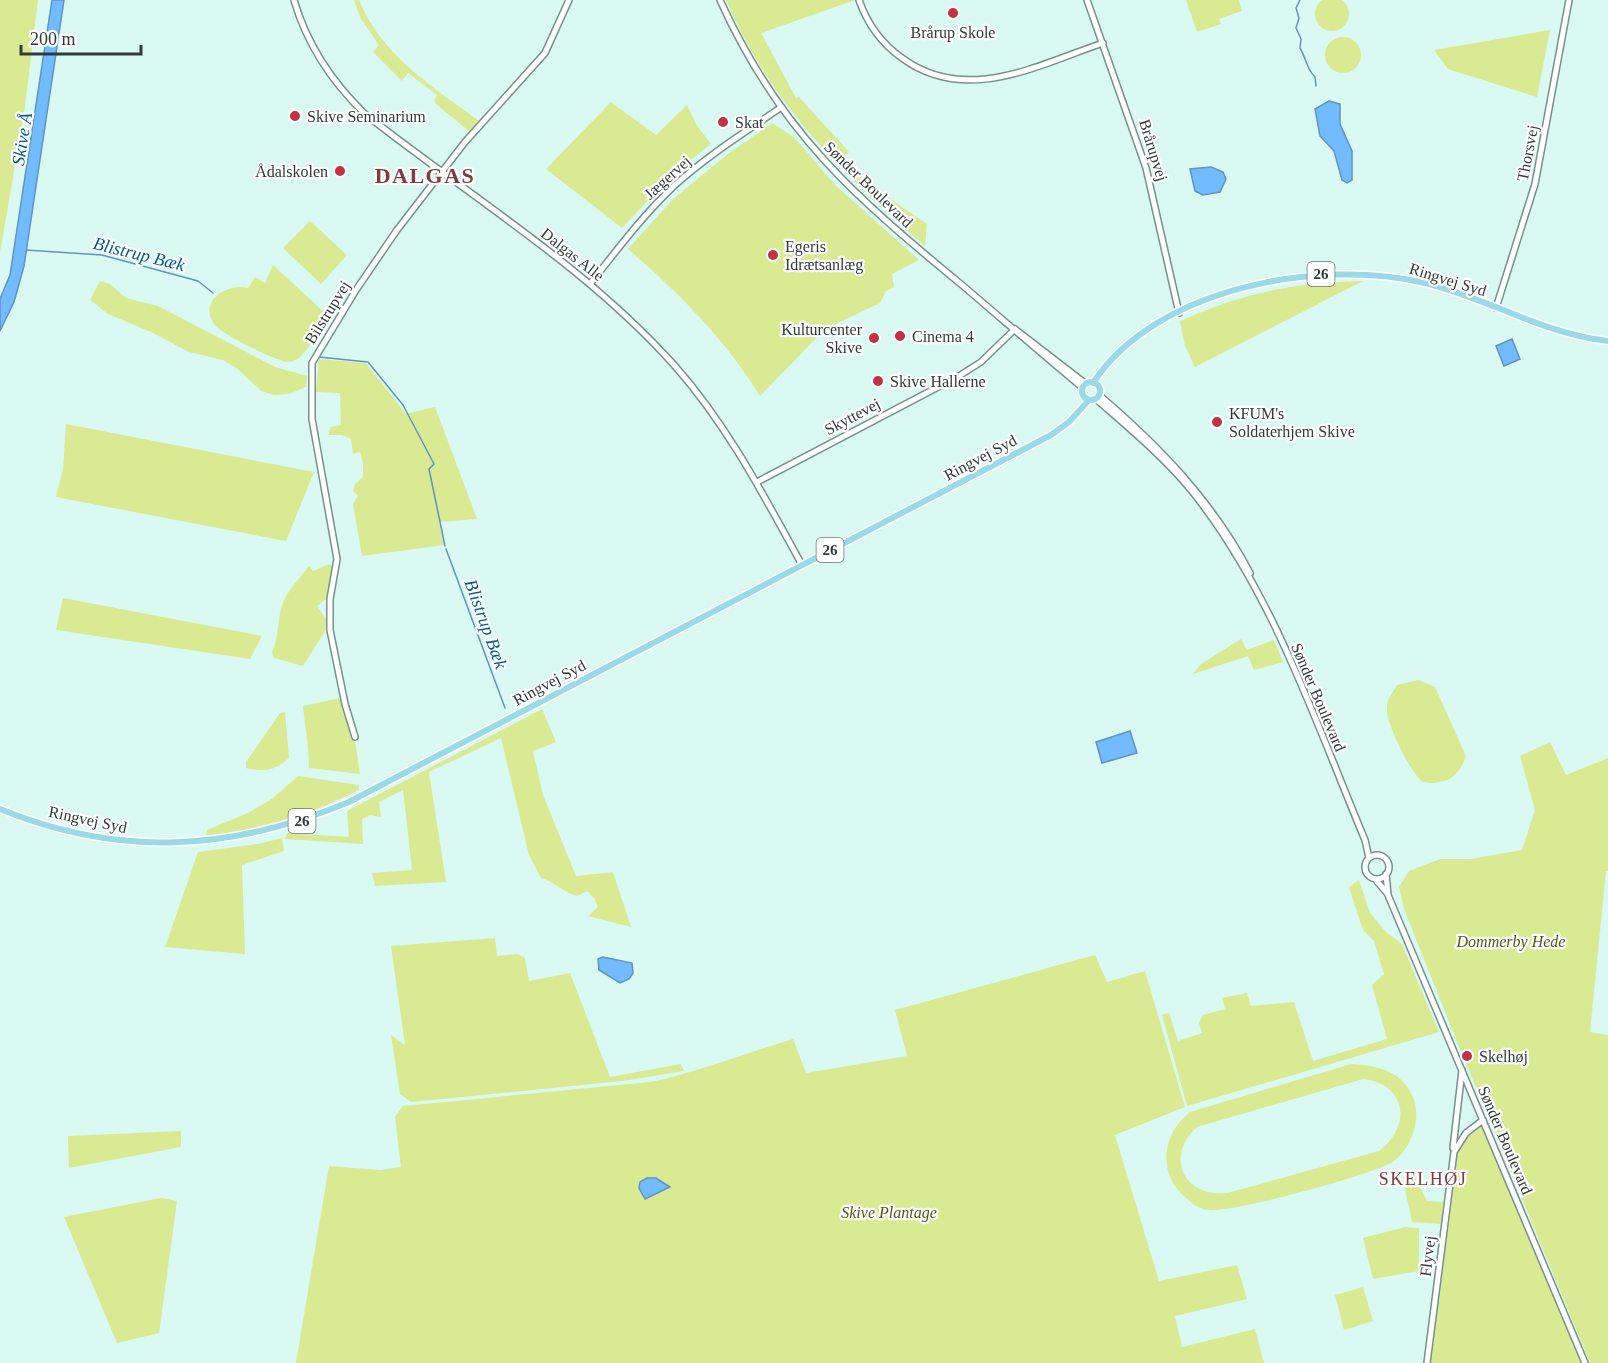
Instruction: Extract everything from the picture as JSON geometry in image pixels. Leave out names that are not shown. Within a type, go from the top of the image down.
[{"type":"main road","name":"Ringvej Syd","points":[[1090,385],[1114,356],[1139,337],[1179,313],[1220,295],[1260,283],[1304,276],[1339,274],[1382,276],[1426,284],[1563,332],[1608,341]]},
{"type":"main road","name":"26","points":[[1090,385],[1092,397]]},
{"type":"main road","points":[[1090,385],[1092,397]]},
{"type":"main road","name":"Ringvej Syd","points":[[0,808],[64,831],[152,843],[221,840],[297,823],[349,802],[1051,435],[1092,397]]},
{"type":"street","name":"Dalgas Alle","points":[[294,0],[310,43],[340,88],[365,114],[590,284],[642,332],[682,374],[717,420],[757,482],[802,565]]},
{"type":"street","name":"Bilstrupvej","points":[[356,737],[345,704],[330,630],[330,599],[337,559],[312,419],[310,370],[315,355],[390,239],[476,129],[545,53],[569,0]]},
{"type":"street","name":"Sønder Boulevard","points":[[720,0],[746,52],[780,108],[827,165],[875,213],[1015,329],[1090,385]]},
{"type":"street","points":[[859,0],[875,32],[896,54],[921,70],[954,80],[984,81],[1007,77],[1103,43]]},
{"type":"street","name":"Brårupvej","points":[[1088,0],[1146,168],[1179,313]]},
{"type":"street","name":"Thorsvej","points":[[1496,308],[1535,184],[1569,0]]},
{"type":"street","name":"Jægervej","points":[[590,284],[631,232],[676,185],[720,149],[780,108]]},
{"type":"street","name":"Skyttevej","points":[[757,482],[959,376],[981,362],[1015,329]]},
{"type":"street","name":"Sønder Boulevard","points":[[1092,397],[1151,447],[1191,491],[1235,553],[1262,599],[1365,840],[1369,858]]},
{"type":"street","name":"Sønder Boulevard","points":[[1365,840],[1376,856]]},
{"type":"street","points":[[1376,856],[1387,861],[1386,874],[1375,879],[1365,870],[1369,858],[1376,856]]},
{"type":"street","name":"Sønder Boulevard","points":[[1386,874],[1388,895]]},
{"type":"street","name":"Sønder Boulevard","points":[[1375,879],[1388,895],[1586,1363]]},
{"type":"street","name":"Flyvej","points":[[1427,1363],[1454,1152],[1462,1069]]},
{"type":"street","points":[[1454,1152],[1466,1133],[1484,1120]]},
{"type":"green space","points":[[1332,-3],[1344,2],[1349,14],[1344,26],[1332,31],[1320,26],[1315,14],[1320,2]]},
{"type":"green space","points":[[0,0],[38,0],[24,114],[0,252]]},
{"type":"green space","points":[[354,0],[359,0],[381,38],[410,69],[479,121],[470,132],[436,104],[434,100],[437,95],[408,73],[402,81],[373,52],[379,45],[361,19]]},
{"type":"green space","points":[[726,0],[855,0],[761,33],[796,98],[799,97],[849,152],[843,160],[867,183],[927,224],[925,246],[865,192],[811,135],[786,104],[764,71]]},
{"type":"green space","points":[[1186,0],[1239,0],[1242,11],[1219,19],[1221,24],[1197,32]]},
{"type":"green space","points":[[1550,30],[1537,97],[1448,69],[1434,50]]},
{"type":"green space","points":[[1343,37],[1356,42],[1361,55],[1356,68],[1343,73],[1330,68],[1325,55],[1330,42]]},
{"type":"green space","points":[[611,102],[656,135],[687,105],[696,124],[711,144],[673,174],[622,228],[546,169]]},
{"type":"green space","name":"Egeris Idrætsanlæg","points":[[772,123],[794,137],[835,185],[919,260],[892,274],[894,287],[886,291],[880,303],[825,329],[760,396],[732,355],[700,318],[628,249],[673,199],[728,154]]},
{"type":"green space","points":[[310,221],[347,255],[321,284],[283,248]]},
{"type":"green space","points":[[273,265],[325,313],[306,350],[290,362],[277,359],[236,339],[219,329],[210,315],[212,301],[218,295],[232,288],[248,288],[255,277],[265,283]]},
{"type":"green space","points":[[100,281],[110,284],[126,298],[158,306],[275,367],[307,376],[306,387],[289,394],[274,395],[261,391],[238,369],[223,360],[189,352],[151,332],[108,314],[90,300]]},
{"type":"green space","points":[[1363,281],[1195,367],[1185,346],[1180,321],[1204,311],[1248,296],[1291,287]]},
{"type":"green space","points":[[319,359],[366,363],[406,414],[435,407],[477,519],[439,522],[444,545],[362,556],[353,504],[358,496],[353,491],[355,484],[363,477],[363,463],[360,452],[353,454],[351,439],[342,435],[328,435],[331,427],[341,425],[340,393],[316,392]]},
{"type":"green space","points":[[66,424],[314,472],[286,541],[56,497],[63,469]]},
{"type":"green space","points":[[329,564],[334,568],[328,597],[317,606],[326,619],[325,631],[303,666],[274,658],[272,652],[284,601],[309,566],[313,571]]},
{"type":"green space","points":[[63,598],[262,636],[250,659],[56,630]]},
{"type":"green space","points":[[1241,639],[1247,650],[1274,640],[1283,662],[1254,670],[1248,656],[1193,674],[1201,664]]},
{"type":"green space","points":[[1418,680],[1435,687],[1466,756],[1455,775],[1438,783],[1423,782],[1412,770],[1388,718],[1387,704],[1397,685]]},
{"type":"green space","points":[[340,698],[356,747],[360,774],[309,768],[303,706]]},
{"type":"green space","points":[[542,709],[556,742],[533,751],[543,795],[576,876],[613,872],[631,927],[588,916],[598,907],[594,898],[587,891],[577,896],[541,878],[529,855],[501,738],[429,772],[446,882],[375,886],[372,873],[412,870],[403,790],[379,802],[381,817],[370,815],[362,819],[363,844],[285,839],[287,833],[349,837],[347,811]]},
{"type":"green space","points":[[285,712],[289,758],[279,766],[269,769],[246,768],[246,762],[280,713]]},
{"type":"green space","name":"Dommerby Hede","points":[[1550,742],[1566,775],[1608,758],[1608,871],[1606,871],[1590,1032],[1608,1035],[1608,1363],[1590,1363],[1453,1032],[1404,909],[1399,887],[1409,871],[1440,859],[1470,859],[1522,850],[1535,810],[1520,756]]},
{"type":"green space","points":[[298,776],[359,785],[359,790],[305,814],[264,827],[224,835],[206,835],[207,830],[248,813],[273,798]]},
{"type":"green space","points":[[282,838],[284,851],[242,865],[245,954],[165,947],[198,852],[258,844]]},
{"type":"green space","points":[[1359,880],[1370,913],[1386,932],[1402,944],[1439,1032],[1187,1106],[1162,1015],[1169,1013],[1178,1041],[1202,1033],[1199,1023],[1203,1015],[1225,1009],[1222,998],[1247,993],[1251,1006],[1294,1002],[1313,1061],[1387,1039],[1372,985],[1384,974],[1374,941],[1363,930],[1349,887]]},
{"type":"green space","points":[[495,938],[497,956],[518,954],[525,958],[529,981],[570,973],[610,1077],[681,1064],[684,1071],[623,1081],[411,1102],[400,1094],[391,1035],[405,1045],[391,946]]},
{"type":"green space","name":"Skive Plantage","points":[[1095,955],[1107,982],[1145,971],[1185,1107],[1115,1135],[1159,1281],[1237,1265],[1247,1299],[1175,1316],[1182,1347],[1255,1329],[1264,1363],[296,1363],[329,1166],[380,1170],[401,1167],[395,1117],[403,1106],[651,1082],[704,1068],[793,1039],[806,1073],[907,1056],[895,1010]]},
{"type":"green space","points":[[1351,1064],[1380,1068],[1397,1077],[1410,1090],[1416,1116],[1413,1133],[1405,1149],[1394,1161],[1382,1167],[1334,1183],[1273,1199],[1209,1210],[1196,1206],[1185,1197],[1170,1177],[1167,1165],[1166,1154],[1173,1131],[1190,1112]],"holes":[[[1363,1079],[1389,1089],[1396,1097],[1400,1108],[1397,1130],[1390,1141],[1379,1151],[1228,1193],[1213,1193],[1200,1189],[1190,1182],[1184,1173],[1181,1162],[1182,1150],[1187,1138],[1197,1127]]]},
{"type":"green space","points":[[1482,1126],[1581,1363],[1430,1363],[1456,1152],[1463,1141]]},
{"type":"green space","points":[[181,1131],[181,1147],[69,1168],[68,1136]]},
{"type":"green space","points":[[1413,1173],[1427,1201],[1443,1202],[1441,1224],[1412,1222],[1404,1185]]},
{"type":"green space","points":[[161,1198],[177,1201],[159,1333],[117,1343],[64,1217]]},
{"type":"green space","points":[[1405,1227],[1419,1228],[1419,1271],[1373,1279],[1363,1238]]},
{"type":"green space","points":[[1363,1287],[1373,1321],[1344,1330],[1335,1295]]},
{"type":"water","points":[[52,0],[64,0],[24,266],[14,302],[0,331],[0,299],[10,275]]},
{"type":"water","points":[[1329,101],[1340,104],[1340,124],[1352,151],[1352,180],[1347,183],[1342,180],[1334,151],[1320,136],[1315,109]]},
{"type":"water","points":[[1211,167],[1223,172],[1226,179],[1220,192],[1203,195],[1195,191],[1190,169]]},
{"type":"water","points":[[1512,339],[1520,359],[1504,366],[1496,346]]},
{"type":"water","points":[[1130,731],[1137,753],[1102,763],[1096,742]]},
{"type":"water","points":[[603,957],[632,963],[633,973],[629,979],[620,983],[599,970],[598,959]]},
{"type":"water","points":[[647,1178],[656,1178],[670,1187],[645,1199],[639,1188],[640,1182]]},
{"type":"waterway","points":[[1300,0],[1296,8],[1299,18],[1296,28],[1301,39],[1300,48],[1315,77],[1316,86]]},
{"type":"waterway","name":"Blistrup Bæk","points":[[26,250],[102,255],[198,281],[213,293]]},
{"type":"waterway","name":"Blistrup Bæk","points":[[319,357],[368,362],[403,405],[434,464],[429,469],[445,546]]},
{"type":"waterway","name":"Blistrup Bæk","points":[[446,549],[505,708]]},
{"type":"place","name":"Brårup Skole","points":[[953,13]]},
{"type":"place","name":"Skive Seminarium","points":[[295,116]]},
{"type":"place","name":"Skat","points":[[723,122]]},
{"type":"place","name":"Ådalskolen","points":[[340,171]]},
{"type":"place","name":"Egeris Idrætsanlæg","points":[[773,255]]},
{"type":"place","name":"Cinema 4","points":[[900,336]]},
{"type":"place","name":"Kulturcenter Skive","points":[[874,338]]},
{"type":"place","name":"Skive Hallerne","points":[[878,381]]},
{"type":"place","name":"KFUM's Soldaterhjem Skive","points":[[1217,422]]},
{"type":"place","name":"Skelhøj","points":[[1467,1056]]},
{"type":"district","name":"DALGAS","points":[[425,175]]},
{"type":"district","name":"SKELHØJ","points":[[1423,1179]]},
{"type":"water label","name":"Skive Å","points":[[22,139]]}]
